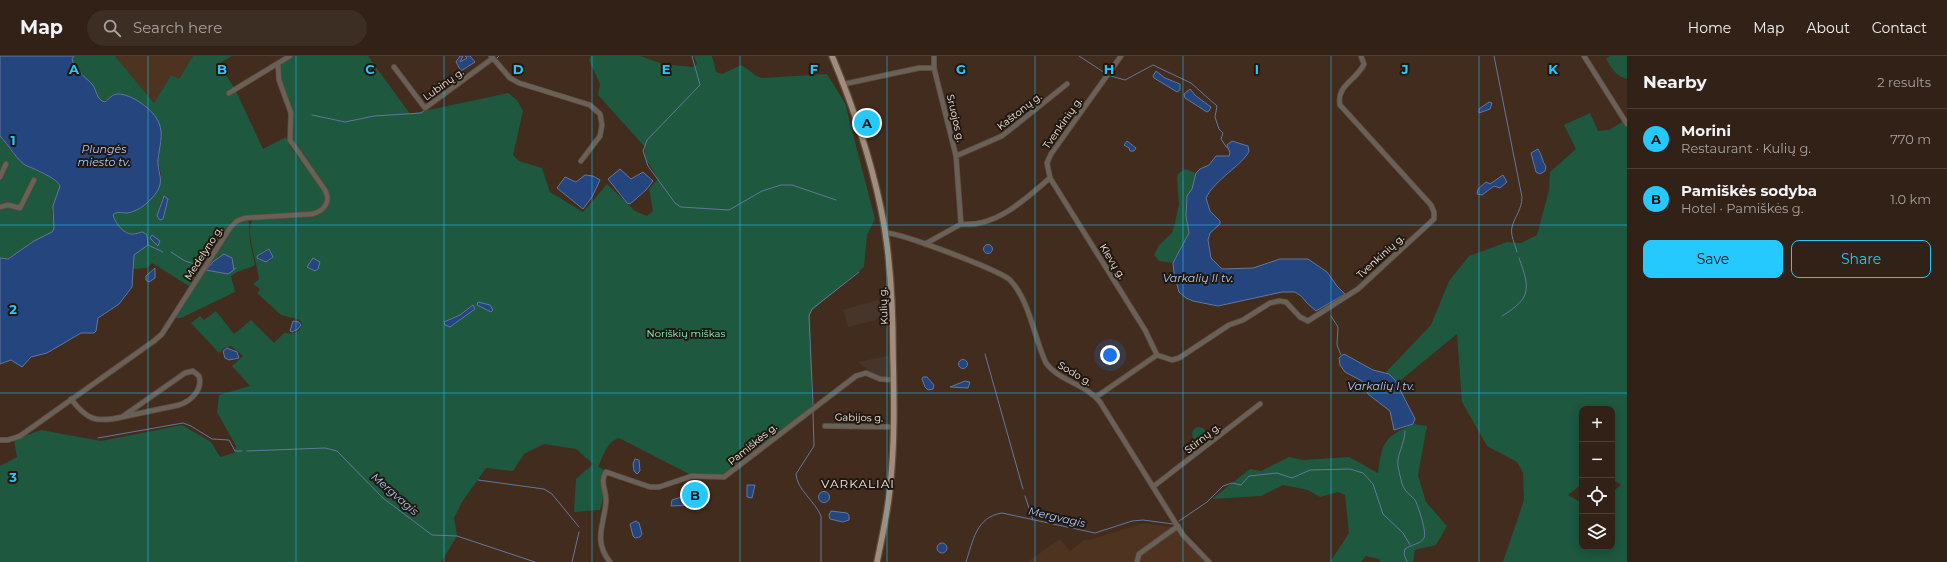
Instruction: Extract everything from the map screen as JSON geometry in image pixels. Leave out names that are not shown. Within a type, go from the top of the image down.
[{"type":"main road","name":"Kulių g.","points":[[832,56],[844,84],[868,159],[885,233],[893,309],[894,380],[890,488],[877,562]]},
{"type":"street","points":[[229,93],[290,56]]},
{"type":"street","name":"Sruojos g.","points":[[934,56],[934,68],[956,156],[961,224]]},
{"type":"street","name":"Tvenkinių g.","points":[[1050,178],[1047,163],[1050,154],[1121,56]]},
{"type":"street","name":"Tvenkinių g.","points":[[1157,355],[1172,360],[1179,358],[1229,325],[1243,320],[1260,308],[1279,301],[1290,304],[1300,318],[1308,321],[1358,289],[1434,219],[1434,212],[1431,205],[1340,105],[1338,98],[1340,91],[1362,70],[1364,64],[1361,56]]},
{"type":"street","points":[[1584,56],[1627,124]]},
{"type":"street","points":[[492,57],[510,78],[519,83],[590,105],[600,114],[602,125],[600,136],[581,161]]},
{"type":"street","name":"Lubinų g.","points":[[394,67],[425,108],[492,57]]},
{"type":"street","name":"Medelyno g.","points":[[0,440],[8,440],[20,436],[162,334],[230,228],[237,221],[245,218],[312,214],[319,212],[326,206],[328,198],[325,190],[290,140],[291,113],[279,80],[278,64]]},
{"type":"street","points":[[844,84],[919,68],[934,68]]},
{"type":"street","name":"Kaštonų g.","points":[[956,156],[1002,136],[1067,84]]},
{"type":"street","points":[[0,177],[6,164]]},
{"type":"street","points":[[925,244],[961,224],[974,225],[1004,215],[1050,178]]},
{"type":"street","name":"Klevų g.","points":[[1050,178],[1145,330],[1157,355]]},
{"type":"street","points":[[0,206],[8,205],[20,208],[34,180]]},
{"type":"street","name":"Sodo g.","points":[[885,233],[892,233],[925,244],[989,269],[1010,280],[1026,308],[1046,363],[1051,370],[1096,397],[1154,486],[1178,526],[1188,540],[1209,562]]},
{"type":"street","points":[[1096,397],[1157,355]]},
{"type":"street","points":[[72,399],[83,414],[90,418],[104,420],[122,417],[185,403],[197,393],[200,386],[199,376],[193,370],[185,373],[122,417]]},
{"type":"street","name":"Pamiškės g.","points":[[610,562],[605,556],[601,544],[601,522],[606,499],[602,480],[606,472],[650,487],[659,487],[692,476],[724,477],[856,376],[866,373],[880,379],[894,380]]},
{"type":"street","name":"Stirnų g.","points":[[1154,486],[1260,404]]},
{"type":"street","name":"Gabijos g.","points":[[824,426],[893,427]]},
{"type":"street","points":[[1136,562],[1139,554],[1178,526]]},
{"type":"shaded area","points":[[115,56],[193,56],[179,79],[171,75],[154,103]]},
{"type":"shaded area","points":[[884,298],[887,300],[887,317],[848,327],[843,310]]},
{"type":"shaded area","points":[[891,355],[891,377],[883,378],[873,374],[858,362]]},
{"type":"shaded area","points":[[1144,523],[1171,527],[1175,525],[1206,562],[1027,562],[1060,539],[1070,551],[1084,540],[1093,539]]},
{"type":"green space","points":[[74,56],[115,56],[154,103],[171,75],[179,79],[193,56],[232,56],[220,63],[221,67],[235,89],[263,149],[286,137],[290,146],[323,190],[325,198],[323,204],[319,209],[312,212],[246,216],[238,219],[222,235],[189,286],[152,263],[147,268],[134,269],[134,255],[139,250],[146,247],[140,232],[126,232],[116,224],[112,215],[114,213],[133,211],[140,208],[150,200],[158,189],[161,175],[158,160],[161,142],[158,126],[150,111],[138,101],[130,97],[119,95],[102,101],[94,87],[75,66],[72,59]],"holes":[[[162,199],[168,199],[163,219],[157,216]]]},
{"type":"green space","name":"Noriškių miškas","points":[[294,56],[368,56],[410,114],[508,93],[517,100],[523,111],[513,155],[519,161],[542,168],[550,192],[583,212],[607,184],[635,211],[647,216],[653,211],[649,189],[658,179],[645,158],[644,146],[598,95],[600,84],[589,60],[591,56],[640,56],[663,64],[693,67],[697,64],[694,56],[712,56],[716,72],[722,74],[741,65],[756,76],[762,78],[827,74],[845,103],[875,219],[867,235],[864,267],[810,312],[812,406],[726,475],[691,475],[619,438],[611,442],[608,446],[598,467],[605,470],[600,482],[604,495],[600,510],[574,512],[576,479],[593,464],[576,449],[544,444],[524,454],[513,471],[486,468],[462,502],[454,518],[457,536],[441,562],[0,562],[0,466],[17,457],[14,440],[41,430],[101,441],[182,425],[211,442],[220,457],[234,453],[236,446],[217,412],[219,395],[250,386],[232,366],[243,356],[231,346],[224,348],[219,353],[191,323],[200,316],[204,320],[216,311],[234,334],[251,320],[274,343],[284,333],[297,332],[302,324],[300,320],[281,315],[257,293],[260,289],[253,284],[259,279],[252,248],[250,231],[251,224],[253,219],[319,214],[327,205],[329,196],[326,187],[320,178],[296,150],[292,141],[291,133],[293,111],[281,79],[280,68],[282,64]],"holes":[[[268,249],[272,259],[269,261],[258,259],[257,256]]]},
{"type":"green space","points":[[1610,56],[1627,56],[1627,79],[1617,74],[1612,69],[1606,59]]},
{"type":"green space","points":[[1590,113],[1598,131],[1609,130],[1627,119],[1627,562],[1503,562],[1524,500],[1523,473],[1517,462],[1487,446],[1462,402],[1457,334],[1396,384],[1386,372],[1431,325],[1449,281],[1469,256],[1507,242],[1521,243],[1537,235],[1549,190],[1550,172],[1576,149],[1564,125]]},
{"type":"green space","points":[[0,136],[13,153],[25,165],[55,180],[60,186],[52,212],[54,229],[52,232],[6,259],[0,258]]},
{"type":"green space","points":[[1185,169],[1196,173],[1192,189],[1186,199],[1186,216],[1189,233],[1173,263],[1159,261],[1154,255],[1159,245],[1172,233],[1179,204],[1177,178],[1178,174]]},
{"type":"green space","points":[[246,219],[249,222],[250,242],[255,265],[236,272],[231,276],[235,292],[181,318],[174,318],[228,234],[236,224]],"holes":[[[220,255],[228,274],[206,270]]]},
{"type":"green space","points":[[1413,424],[1427,426],[1418,475],[1426,502],[1447,526],[1436,545],[1415,550],[1413,562],[1380,562],[1379,559],[1366,556],[1361,562],[1330,562],[1349,533],[1345,495],[1338,492],[1320,497],[1308,490],[1283,485],[1261,496],[1212,499],[1250,469],[1261,471],[1289,457],[1304,460],[1349,457],[1378,473],[1381,454],[1386,441],[1396,433]]},
{"type":"green space","points":[[1196,427],[1202,427],[1206,431],[1206,437],[1202,441],[1196,441],[1192,437],[1192,431]]},
{"type":"water","name":"Plungės miesto tv.","points":[[0,56],[74,56],[72,59],[73,63],[80,73],[94,86],[98,97],[102,101],[105,102],[116,94],[124,95],[136,100],[148,108],[156,118],[161,132],[158,160],[160,186],[158,190],[149,202],[141,208],[132,212],[117,213],[113,215],[118,225],[126,233],[133,234],[143,232],[147,235],[148,245],[134,255],[132,287],[119,304],[98,318],[96,331],[94,333],[81,333],[47,353],[31,357],[22,367],[11,360],[0,364],[0,258],[8,259],[34,241],[52,232],[54,229],[53,206],[60,186],[51,177],[24,164],[0,136]]},
{"type":"water","points":[[460,56],[463,56],[460,62],[467,58],[465,56],[470,56],[475,62],[461,71],[456,62]]},
{"type":"water","points":[[1156,71],[1165,78],[1180,84],[1180,90],[1177,92],[1154,78],[1153,76]]},
{"type":"water","points":[[1190,89],[1196,96],[1211,107],[1209,111],[1207,112],[1185,98],[1184,94]]},
{"type":"water","points":[[1489,102],[1492,103],[1490,109],[1479,113],[1479,109]]},
{"type":"water","points":[[1127,141],[1136,148],[1134,151],[1130,151],[1129,148],[1124,145]]},
{"type":"water","name":"Varkalių II tv.","points":[[1232,141],[1248,146],[1249,151],[1241,161],[1215,185],[1206,198],[1210,211],[1220,221],[1220,224],[1210,233],[1208,240],[1211,258],[1222,269],[1253,268],[1280,259],[1308,259],[1327,272],[1345,294],[1316,311],[1295,292],[1282,292],[1218,306],[1193,301],[1186,298],[1179,292],[1173,263],[1189,233],[1186,216],[1187,196],[1192,189],[1196,173],[1200,169],[1209,165],[1216,156],[1229,156],[1230,153],[1227,145]]},
{"type":"water","points":[[1538,149],[1546,167],[1545,171],[1540,174],[1536,172],[1531,153]]},
{"type":"water","points":[[620,169],[631,179],[643,172],[653,181],[646,190],[630,204],[627,203],[608,179]]},
{"type":"water","points":[[585,175],[593,176],[600,180],[592,197],[583,209],[557,188],[565,177],[576,182]]},
{"type":"water","points":[[1503,175],[1507,182],[1500,188],[1494,186],[1482,195],[1477,194],[1478,189],[1486,182],[1490,184]]},
{"type":"water","points":[[164,196],[168,199],[163,219],[160,220],[157,216]]},
{"type":"water","points":[[152,235],[160,241],[158,246],[150,238]]},
{"type":"water","points":[[988,244],[993,249],[988,254],[983,249]]},
{"type":"water","points":[[269,249],[273,257],[266,262],[257,258],[257,256]]},
{"type":"water","points":[[224,254],[232,258],[234,270],[228,274],[206,270],[214,261]]},
{"type":"water","points":[[313,258],[320,262],[318,269],[315,271],[307,267]]},
{"type":"water","points":[[155,268],[155,278],[149,282],[146,280],[146,276]]},
{"type":"water","points":[[478,302],[490,305],[493,310],[491,312],[477,305]]},
{"type":"water","points":[[473,305],[475,309],[450,327],[445,325],[444,322],[460,315]]},
{"type":"water","points":[[293,321],[299,322],[301,325],[298,329],[292,332],[290,331]]},
{"type":"water","points":[[227,348],[237,352],[239,358],[229,360],[225,358],[223,351]]},
{"type":"water","name":"Varkalių I tv.","points":[[1344,354],[1373,370],[1389,374],[1395,380],[1415,419],[1413,424],[1394,430],[1390,411],[1368,394],[1362,381],[1345,372],[1340,365],[1339,358]]},
{"type":"water","points":[[961,360],[965,360],[967,364],[965,368],[961,368],[959,366],[959,362]]},
{"type":"water","points":[[923,377],[927,377],[934,385],[933,389],[928,390],[925,387],[922,379]]},
{"type":"water","points":[[965,381],[970,382],[968,388],[950,387]]},
{"type":"water","points":[[635,459],[639,460],[640,471],[637,474],[634,471],[633,464]]},
{"type":"water","points":[[747,485],[755,485],[752,498],[747,497]]},
{"type":"water","points":[[824,491],[828,493],[830,497],[828,501],[824,503],[820,501],[818,497],[820,493]]},
{"type":"water","points":[[690,494],[692,495],[693,505],[671,506],[672,500]]},
{"type":"water","points":[[831,511],[847,513],[849,515],[849,520],[843,522],[830,519],[829,515]]},
{"type":"water","points":[[636,521],[639,523],[642,534],[640,537],[635,538],[633,536],[630,524]]},
{"type":"water","points":[[940,543],[944,543],[946,544],[946,552],[940,553],[937,550],[937,546]]},
{"type":"waterway","points":[[692,56],[700,85],[647,140],[643,151],[648,166],[675,203],[681,207],[729,210],[762,191],[781,185],[792,185],[836,200]]},
{"type":"waterway","points":[[1079,56],[1105,73]]},
{"type":"waterway","points":[[1494,56],[1522,197],[1521,205],[1512,227],[1512,236],[1517,252]]},
{"type":"waterway","points":[[1111,76],[1125,80],[1153,65],[1191,83],[1217,106],[1215,117],[1219,129],[1223,133],[1221,139],[1227,148]]},
{"type":"waterway","points":[[312,115],[345,122],[374,116],[421,113],[425,110]]},
{"type":"waterway","points":[[148,245],[163,252]]},
{"type":"waterway","points":[[171,252],[185,261],[201,266]]},
{"type":"waterway","points":[[1502,316],[1519,304],[1526,292],[1525,277],[1519,258]]},
{"type":"waterway","points":[[813,405],[809,316],[812,309],[859,272]]},
{"type":"waterway","points":[[1331,316],[1338,327],[1337,345],[1341,355]]},
{"type":"waterway","points":[[985,354],[1023,489]]},
{"type":"waterway","points":[[813,412],[814,446],[796,474],[799,485],[815,505],[821,516],[821,562]]},
{"type":"waterway","name":"Mergvagis","points":[[98,438],[183,423],[191,426],[212,439],[229,440],[235,451],[242,451]]},
{"type":"waterway","points":[[1405,431],[1404,440],[1398,458],[1398,467],[1403,486],[1415,500],[1417,505],[1425,535],[1423,540],[1405,549],[1404,554],[1407,562]]},
{"type":"waterway","name":"Mergvagis","points":[[247,451],[325,448],[337,451],[383,498],[432,535],[457,536],[535,562]]},
{"type":"waterway","name":"Mergvagis","points":[[1179,521],[1207,502],[1223,486],[1232,483],[1241,485],[1249,476],[1277,473],[1292,478],[1310,470],[1350,469],[1363,473],[1373,484],[1383,514],[1403,533],[1410,545]]},
{"type":"waterway","points":[[478,480],[544,489],[552,494],[579,527]]},
{"type":"waterway","points":[[1025,496],[1033,520]]},
{"type":"waterway","name":"Mergvagis","points":[[966,562],[974,538],[981,525],[986,519],[993,515],[1002,513],[1095,533],[1132,521],[1143,520],[1173,524]]},
{"type":"waterway","points":[[572,562],[579,532]]},
{"type":"place","name":"Morini","points":[[867,123]]},
{"type":"place","name":"Pamiškės sodyba","points":[[695,495]]},
{"type":"district","name":"VARKALIAI","points":[[858,484]]}]
